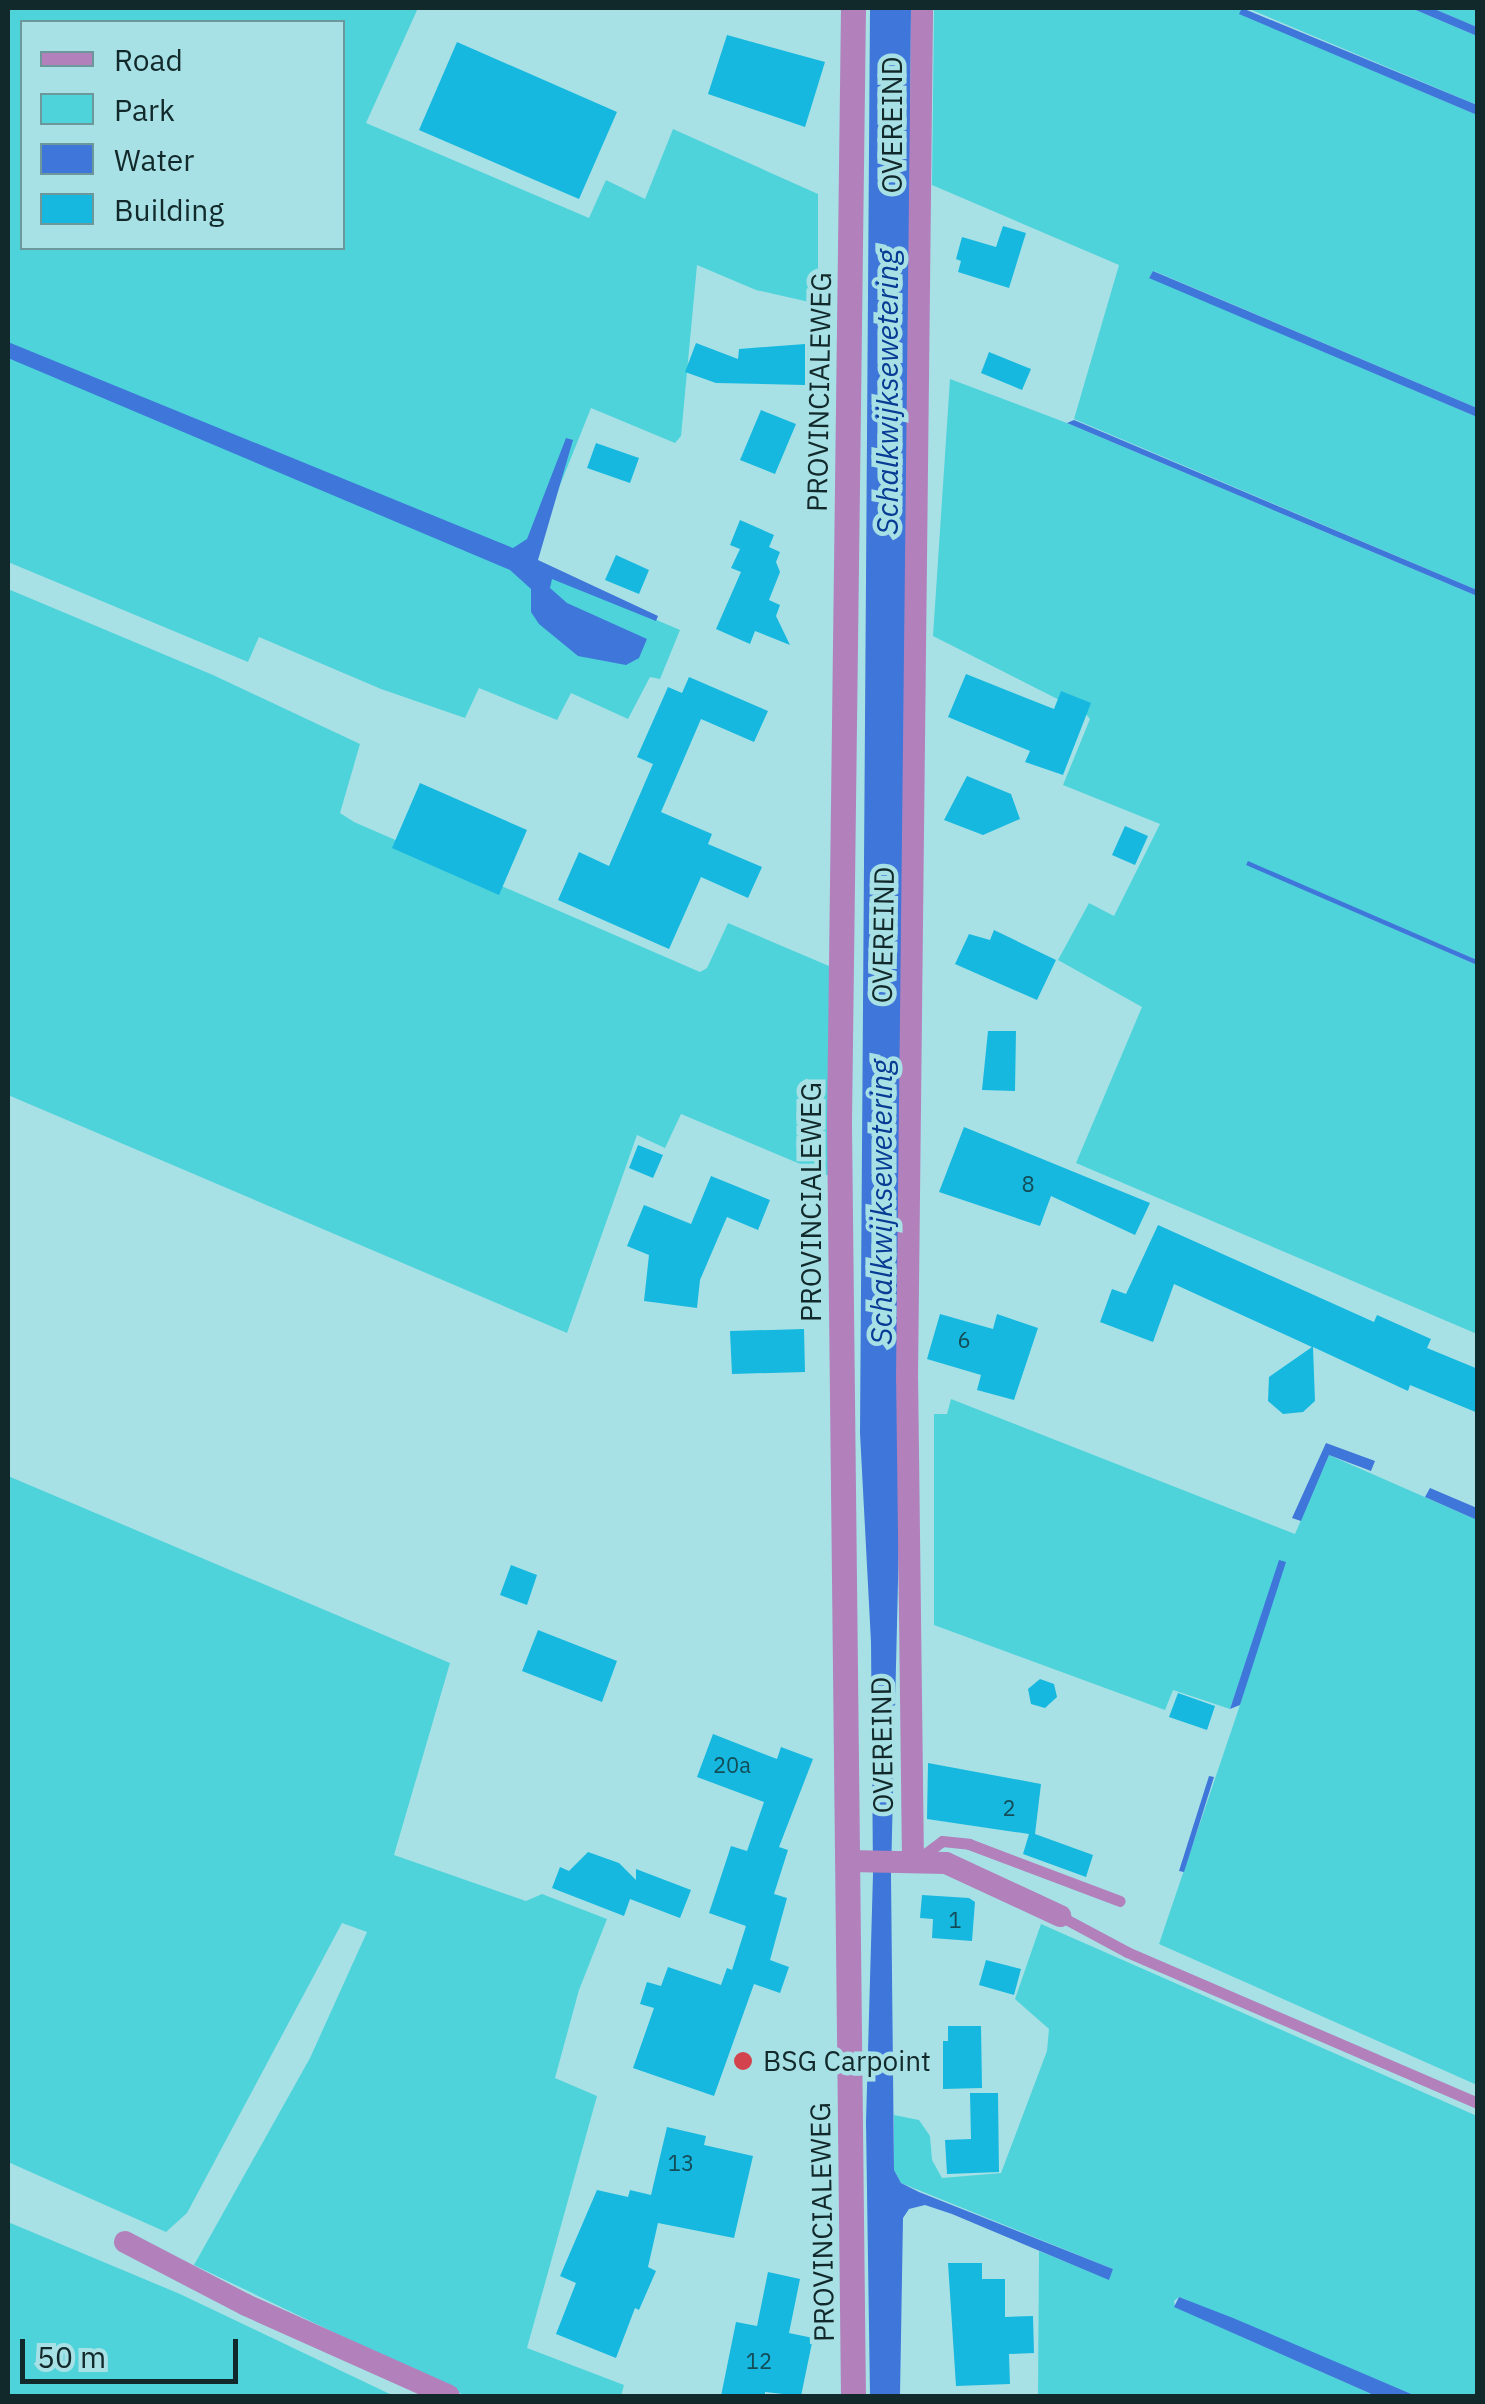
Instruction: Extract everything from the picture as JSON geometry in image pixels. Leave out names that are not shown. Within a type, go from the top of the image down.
[{"type":"street","name":"PROVINCIALEWEG","points":[[853,8],[840,1125],[859,1861],[854,2396]]},
{"type":"street","name":"OVEREIND","points":[[905,1862],[922,8]]},
{"type":"street","points":[[859,1861],[946,1863],[1060,1916]]},
{"type":"street","points":[[125,2242],[246,2306],[449,2396]]},
{"type":"lane","points":[[905,1862],[942,1841],[969,1844],[1120,1901]]},
{"type":"lane","points":[[1060,1916],[1127,1952],[1478,2103]]},
{"type":"green space","points":[[8,8],[418,8],[366,123],[589,218],[606,180],[645,199],[673,129],[818,194],[818,304],[756,290],[697,265],[681,436],[675,443],[591,408],[528,565],[680,630],[660,679],[650,677],[628,719],[571,693],[557,720],[479,688],[465,718],[381,689],[259,637],[248,662],[8,562]]},
{"type":"green space","points":[[934,8],[1242,8],[1240,14],[1477,115],[1477,408],[1154,271],[1149,277],[1477,417],[1477,590],[1074,419],[1119,265],[932,185]]},
{"type":"green space","points":[[1247,8],[1411,8],[1477,36],[1477,105]]},
{"type":"green space","points":[[1432,8],[1477,8],[1477,27]]},
{"type":"green space","points":[[950,379],[1067,423],[1477,596],[1477,960],[1249,862],[1247,865],[1477,965],[1477,1334],[1076,1163],[1142,1007],[1058,960],[1089,903],[1114,916],[1160,824],[1063,785],[1090,719],[1085,713],[933,636]]},
{"type":"green space","points":[[8,589],[213,675],[360,744],[340,813],[354,822],[700,972],[707,968],[728,923],[829,966],[829,1176],[681,1114],[665,1148],[637,1135],[567,1333],[8,1095]]},
{"type":"green space","points":[[951,1399],[1295,1534],[1329,1455],[1477,1520],[1477,2085],[1159,1944],[1240,1705],[1280,1560],[1230,1709],[1173,1690],[1165,1710],[934,1625],[934,1414],[947,1414]]},
{"type":"green space","points":[[8,1476],[450,1663],[394,1855],[526,1901],[542,1894],[607,1919],[579,1990],[555,2078],[597,2096],[527,2348],[624,2385],[621,2396],[466,2396],[194,2265],[310,2058],[367,1932],[342,1923],[187,2213],[166,2232],[8,2162]]},
{"type":"green space","points":[[1041,1924],[1477,2116],[1477,2396],[1416,2396],[1179,2297],[1174,2301],[1175,2307],[1376,2396],[1038,2396],[1039,2251],[1108,2279],[1113,2269],[901,2183],[894,2170],[894,2115],[919,2120],[930,2136],[932,2160],[942,2178],[1001,2173],[1047,2051],[1049,2029],[1015,1999]]},
{"type":"green space","points":[[8,2222],[180,2294],[394,2396],[8,2396]]},
{"type":"water","name":"Schalkwijksewetering","points":[[870,8],[911,8],[901,1456],[891,1876],[894,2170],[901,2183],[919,2192],[1113,2269],[1109,2280],[952,2214],[925,2205],[909,2209],[903,2218],[900,2396],[870,2396],[866,2122],[873,1874],[871,1642],[860,1433]]},
{"type":"water","points":[[1242,8],[1477,105],[1477,115],[1239,14]]},
{"type":"water","points":[[1411,8],[1432,8],[1477,27],[1477,36]]},
{"type":"water","points":[[1153,271],[1477,408],[1477,417],[1149,278]]},
{"type":"water","points":[[8,342],[513,548],[527,539],[566,438],[573,440],[538,560],[658,616],[656,621],[552,579],[550,588],[567,603],[647,639],[639,658],[626,665],[578,656],[539,624],[531,612],[531,589],[510,570],[8,358]]},
{"type":"water","points":[[1074,420],[1477,590],[1477,596],[1067,423]]},
{"type":"water","points":[[1248,861],[1477,960],[1477,965],[1246,865]]},
{"type":"water","points":[[1326,1443],[1375,1461],[1371,1471],[1329,1455],[1301,1521],[1292,1518]]},
{"type":"water","points":[[1430,1488],[1477,1508],[1477,1520],[1425,1497]]},
{"type":"water","points":[[1279,1560],[1286,1562],[1240,1705],[1230,1709]]},
{"type":"water","points":[[1209,1776],[1214,1777],[1192,1847],[1184,1872],[1179,1871]]},
{"type":"water","points":[[1179,2297],[1416,2396],[1376,2396],[1174,2307]]},
{"type":"building","points":[[727,35],[825,62],[805,127],[708,94]]},
{"type":"building","points":[[457,42],[617,112],[579,199],[419,130]]},
{"type":"building","points":[[1003,226],[1026,233],[1009,288],[958,272],[961,261],[956,259],[962,237],[996,247]]},
{"type":"building","points":[[696,343],[738,359],[739,349],[805,344],[805,385],[716,383],[685,372]]},
{"type":"building","points":[[989,352],[1031,369],[1022,390],[981,373]]},
{"type":"building","points":[[761,410],[796,424],[775,474],[740,460]]},
{"type":"building","points":[[596,443],[639,458],[630,483],[587,468]]},
{"type":"building","points":[[740,520],[774,535],[769,547],[780,552],[776,562],[780,572],[769,600],[780,605],[776,616],[790,645],[755,631],[750,644],[716,629],[741,572],[731,568],[740,549],[730,545]]},
{"type":"building","points":[[616,555],[649,570],[639,594],[605,580]]},
{"type":"building","points":[[966,674],[1054,709],[1061,691],[1091,703],[1063,775],[1025,762],[1030,751],[948,717]]},
{"type":"building","points":[[689,677],[768,711],[754,742],[701,719],[661,812],[712,834],[708,844],[762,867],[748,898],[701,877],[669,949],[558,900],[579,852],[609,866],[653,764],[637,757],[668,687],[682,693]]},
{"type":"building","points":[[967,776],[1011,794],[1020,819],[983,835],[944,820]]},
{"type":"building","points":[[420,783],[527,830],[499,895],[392,848]]},
{"type":"building","points":[[1125,826],[1148,836],[1135,865],[1112,855]]},
{"type":"building","points":[[994,930],[1056,960],[1037,1000],[955,964],[969,934],[990,940]]},
{"type":"building","points":[[988,1031],[1016,1031],[1015,1091],[982,1090]]},
{"type":"building","points":[[964,1127],[1150,1203],[1135,1235],[1051,1196],[1040,1226],[939,1192]]},
{"type":"building","points":[[638,1145],[663,1155],[653,1178],[629,1168]]},
{"type":"building","points":[[711,1176],[770,1200],[758,1230],[727,1217],[700,1280],[697,1308],[644,1301],[649,1255],[627,1246],[644,1205],[691,1224]]},
{"type":"building","points":[[1158,1225],[1374,1322],[1377,1315],[1431,1339],[1427,1348],[1478,1369],[1478,1413],[1410,1385],[1408,1391],[1313,1347],[1315,1401],[1303,1412],[1283,1414],[1268,1401],[1269,1377],[1312,1347],[1174,1284],[1153,1342],[1100,1322],[1112,1289],[1126,1294]]},
{"type":"building","points":[[940,1314],[993,1329],[997,1314],[1038,1328],[1014,1400],[977,1390],[981,1375],[927,1359]]},
{"type":"building","points":[[804,1329],[805,1372],[732,1374],[730,1331]]},
{"type":"building","points":[[511,1565],[537,1575],[527,1605],[500,1595]]},
{"type":"building","points":[[538,1630],[617,1661],[602,1702],[522,1671]]},
{"type":"building","points":[[1040,1679],[1054,1684],[1057,1697],[1045,1708],[1031,1704],[1028,1689]]},
{"type":"building","points":[[1178,1693],[1215,1706],[1207,1730],[1169,1717]]},
{"type":"building","points":[[713,1734],[777,1759],[781,1747],[813,1759],[779,1847],[788,1850],[774,1894],[787,1898],[770,1960],[789,1967],[780,1993],[754,1984],[714,2096],[633,2068],[654,2008],[640,2004],[647,1982],[661,1986],[668,1967],[721,1985],[727,1968],[732,1970],[746,1926],[709,1913],[731,1846],[747,1851],[764,1802],[697,1777]]},
{"type":"building","points":[[928,1763],[1041,1784],[1035,1834],[1093,1855],[1086,1877],[1023,1854],[1029,1834],[927,1819]]},
{"type":"building","points":[[588,1852],[619,1863],[636,1880],[636,1869],[691,1890],[680,1918],[630,1899],[624,1916],[552,1888],[560,1867],[569,1871]]},
{"type":"building","points":[[922,1895],[969,1898],[975,1902],[972,1941],[932,1938],[933,1919],[920,1918]]},
{"type":"building","points":[[986,1960],[1021,1969],[1014,1995],[979,1985]]},
{"type":"building","points":[[948,2026],[981,2026],[982,2088],[943,2089],[943,2041],[948,2041]]},
{"type":"building","points":[[970,2093],[998,2093],[999,2172],[947,2174],[945,2140],[971,2139]]},
{"type":"building","points":[[667,2127],[706,2136],[704,2145],[753,2156],[734,2238],[658,2223],[648,2267],[656,2271],[639,2310],[635,2308],[616,2358],[556,2334],[576,2283],[560,2276],[597,2190],[628,2197],[630,2190],[651,2195]]},
{"type":"building","points":[[948,2263],[982,2263],[982,2279],[1005,2279],[1005,2317],[1033,2316],[1034,2353],[1009,2354],[1010,2384],[956,2386]]},
{"type":"building","points":[[768,2272],[800,2279],[789,2333],[813,2338],[801,2396],[765,2392],[765,2396],[721,2396],[736,2322],[757,2326]]},
{"type":"place","name":"BSG Carpoint","points":[[743,2061]]}]
